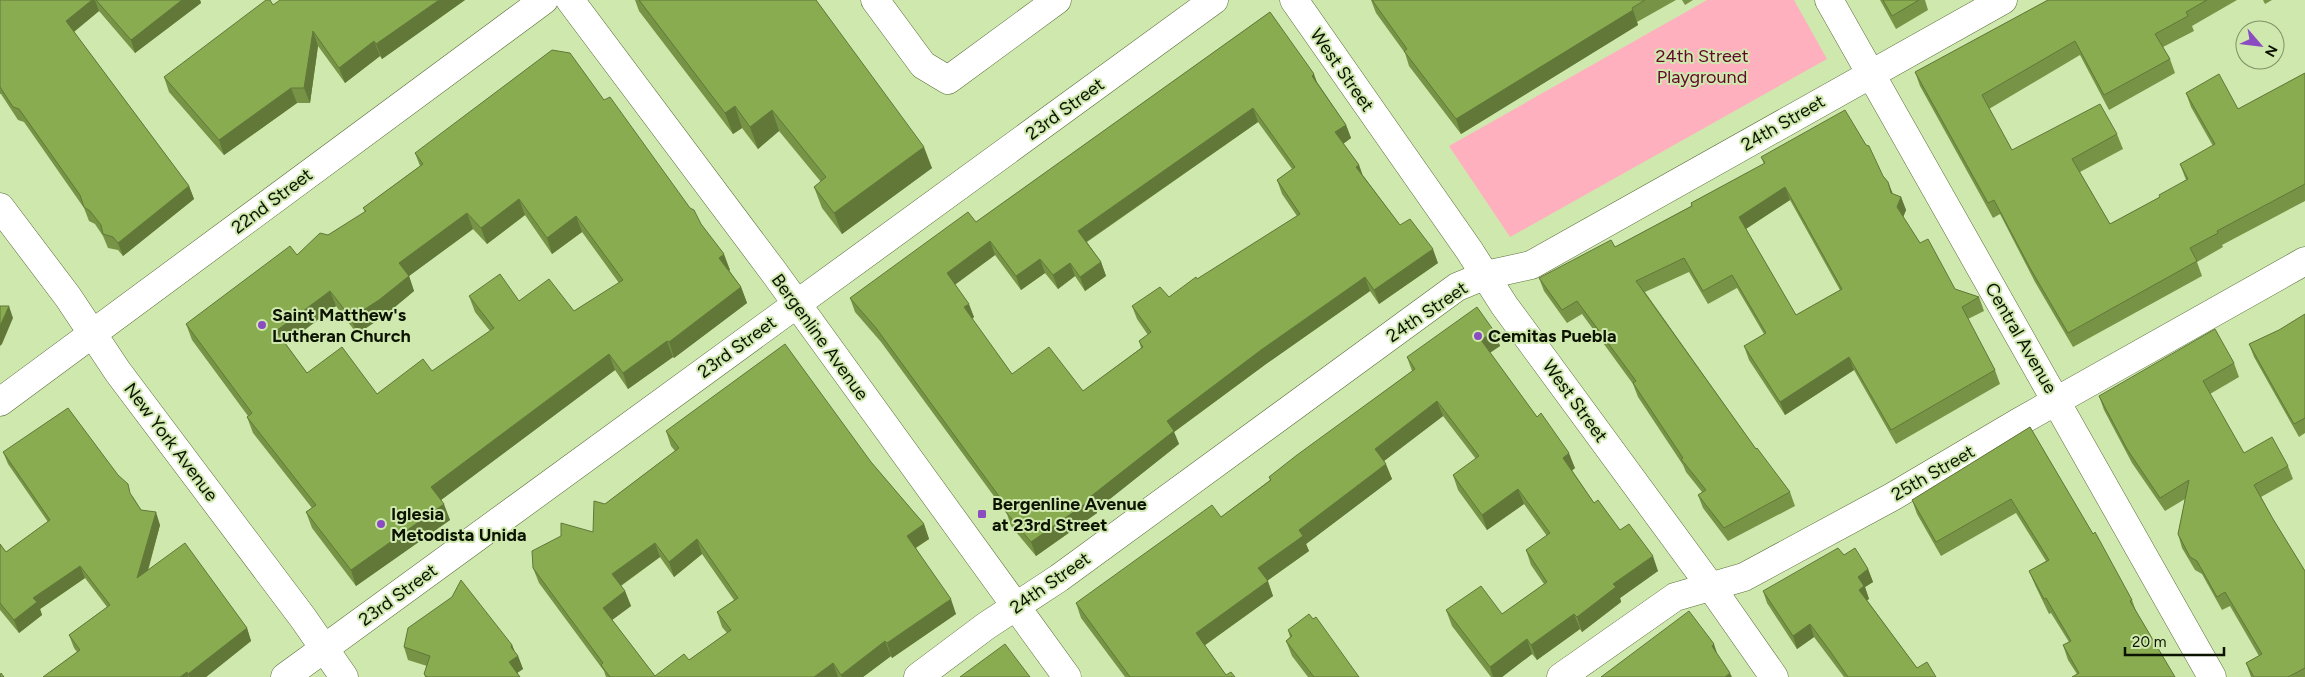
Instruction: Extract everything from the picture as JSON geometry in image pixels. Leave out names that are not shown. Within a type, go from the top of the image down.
[{"type":"street","name":"22nd Street","points":[[0,402],[544,0]]},
{"type":"street","name":"Bergenline Avenue","points":[[570,0],[1067,677]]},
{"type":"street","points":[[875,0],[923,65],[948,80],[1057,0]]},
{"type":"street","name":"23rd Street","points":[[285,677],[1214,0]]},
{"type":"street","name":"West Street","points":[[1294,0],[1486,275],[1504,305],[1711,587],[1774,677]]},
{"type":"street","name":"Central Avenue","points":[[1828,0],[2212,677]]},
{"type":"street","name":"24th Street","points":[[918,677],[986,626],[1016,608],[1457,287],[1486,275],[1531,265],[2003,0]]},
{"type":"street","name":"New York Avenue","points":[[0,206],[344,677]]},
{"type":"street","name":"25th Street","points":[[1561,677],[1675,596],[1711,587],[1753,573],[1892,497],[2305,261]]},
{"type":"green space","name":"24th Street Playground","points":[[1707,0],[1794,0],[1827,59],[1510,237],[1449,146]]},
{"type":"building","points":[[0,0],[92,0],[66,21],[189,186],[118,243],[113,237],[103,234],[101,225],[90,211],[84,207],[80,195],[19,109],[13,107],[0,87]]},
{"type":"building","points":[[96,0],[182,0],[131,40]]},
{"type":"building","points":[[266,0],[270,0],[273,5],[280,0],[439,0],[376,44],[374,41],[339,68],[313,31],[304,88],[291,88],[219,140],[164,77]]},
{"type":"building","points":[[639,0],[816,0],[924,147],[834,213],[814,187],[826,177],[772,110],[750,127],[735,106],[725,113]]},
{"type":"building","points":[[1372,0],[1645,0],[1632,8],[1633,10],[1456,119],[1404,51],[1407,49]]},
{"type":"building","points":[[1883,0],[1919,0],[1892,16]]},
{"type":"building","points":[[2048,0],[2207,0],[2186,12],[2188,16],[2155,34],[2170,59],[2104,95],[2075,41],[1982,95],[2012,150],[2100,104],[2117,134],[2072,159],[2110,224],[2160,197],[2159,195],[2188,179],[2180,164],[2215,144],[2186,93],[2219,74],[2238,109],[2305,73],[2305,184],[2217,231],[2218,233],[2190,248],[2197,261],[2068,333],[2030,268],[1994,200],[1988,203],[1915,72]]},
{"type":"building","points":[[1270,12],[1314,74],[1312,76],[1346,125],[1335,132],[1359,165],[1356,167],[1400,225],[1410,219],[1433,249],[1374,290],[1365,277],[1261,350],[1167,421],[1174,431],[1090,497],[1092,499],[1031,542],[1006,512],[1009,510],[876,328],[850,298],[968,212],[976,222]],"holes":[[[1253,108],[1295,167],[1277,180],[1300,214],[1197,279],[1196,277],[1169,297],[1160,287],[1132,306],[1151,332],[1139,341],[1143,347],[1083,391],[1049,347],[1012,374],[964,307],[969,304],[947,273],[990,241],[1016,276],[1040,259],[1053,275],[1070,263],[1080,277],[1101,262],[1078,231]]]},
{"type":"building","points":[[552,50],[570,53],[604,100],[610,97],[690,208],[694,210],[701,224],[724,254],[719,258],[741,287],[669,342],[667,341],[623,373],[609,354],[431,487],[444,504],[351,570],[306,512],[316,505],[247,417],[252,413],[186,324],[290,246],[297,255],[320,233],[328,235],[366,211],[363,208],[423,164],[415,153]],"holes":[[[519,199],[547,238],[576,216],[623,280],[574,311],[549,279],[519,301],[500,274],[469,296],[494,328],[432,371],[423,359],[377,394],[342,347],[307,373],[276,331],[330,291],[351,318],[379,300],[409,276],[399,263],[467,213],[481,228]]]},
{"type":"building","points":[[1845,110],[1866,145],[1869,146],[1883,176],[1888,182],[1891,193],[1901,197],[1897,207],[1920,243],[1928,239],[1955,289],[1979,297],[1962,307],[1995,370],[1891,430],[1849,357],[1780,402],[1744,346],[1766,333],[1732,275],[1703,291],[1684,258],[1636,281],[1756,449],[1790,492],[1724,528],[1698,495],[1706,490],[1681,459],[1683,458],[1633,383],[1636,381],[1577,301],[1562,310],[1539,278],[1611,240],[1615,247],[1692,206],[1691,203],[1765,163],[1761,157]],"holes":[[[1785,187],[1842,289],[1796,315],[1739,217]]]},
{"type":"building","points":[[0,306],[9,306],[0,326]]},
{"type":"building","points":[[1477,307],[1494,331],[1481,340],[1537,417],[1541,413],[1569,453],[1563,458],[1594,503],[1598,500],[1620,530],[1629,524],[1653,556],[1613,584],[1616,587],[1577,617],[1574,614],[1531,645],[1527,639],[1490,667],[1446,610],[1481,586],[1502,614],[1547,582],[1526,550],[1550,533],[1518,489],[1482,515],[1453,475],[1479,456],[1437,401],[1375,449],[1386,464],[1299,530],[1303,536],[1258,568],[1268,581],[1196,633],[1226,675],[1231,672],[1235,677],[1130,677],[1076,603],[1212,505],[1221,517],[1271,480],[1269,477],[1297,455],[1415,369],[1407,357]]},
{"type":"building","points":[[2305,314],[2305,418],[2294,424],[2249,344],[2279,330]]},
{"type":"building","points":[[2215,329],[2234,363],[2203,381],[2244,453],[2272,437],[2288,466],[2254,485],[2305,571],[2305,668],[2288,677],[2254,677],[2246,663],[2262,654],[2225,592],[2217,597],[2197,561],[2190,557],[2178,534],[2189,480],[2160,498],[2127,449],[2099,396]]},
{"type":"building","points":[[785,344],[871,462],[924,524],[907,536],[951,599],[887,643],[885,641],[841,675],[833,663],[814,677],[610,677],[601,665],[603,663],[533,568],[532,551],[561,536],[561,523],[593,532],[594,501],[605,504],[679,448],[666,431]],"holes":[[[697,539],[738,598],[717,612],[731,630],[689,660],[684,654],[655,676],[603,608],[625,591],[612,574],[655,543],[669,562]]]},
{"type":"building","points":[[68,408],[118,475],[128,484],[130,493],[141,510],[156,512],[137,578],[185,543],[247,628],[188,674],[187,672],[180,677],[43,677],[80,650],[69,635],[110,605],[80,566],[33,598],[37,602],[14,620],[0,603],[0,544],[6,552],[50,520],[3,452]]},
{"type":"building","points":[[2030,427],[2093,534],[2095,532],[2132,600],[2130,601],[2175,677],[2072,677],[2079,673],[2063,645],[2071,641],[2046,598],[2044,599],[2029,571],[2049,560],[2011,499],[1936,542],[1912,500]]},
{"type":"building","points":[[1838,548],[1844,555],[1855,548],[1868,569],[1858,577],[1864,586],[1859,590],[1917,668],[1927,662],[1936,677],[1848,677],[1810,624],[1793,636],[1763,591]]},
{"type":"building","points":[[461,580],[512,645],[511,647],[518,656],[509,662],[520,677],[427,677],[424,674],[430,656],[404,647],[408,628],[452,597]]},
{"type":"building","points":[[1689,611],[1714,644],[1712,646],[1730,673],[1725,677],[1601,677]]},
{"type":"building","points":[[1309,614],[1313,619],[1316,617],[1359,677],[1314,677],[1286,641],[1292,636],[1288,630]]},
{"type":"building","points":[[1005,644],[1030,677],[960,677]]},
{"type":"place","name":"Saint Matthew's Lutheran Church","points":[[262,325]]},
{"type":"place","name":"Cemitas Puebla","points":[[1478,336]]},
{"type":"place","name":"Bergenline Avenue at 23rd Street","points":[[982,514]]},
{"type":"place","name":"Iglesia Metodista Unida","points":[[381,524]]}]
